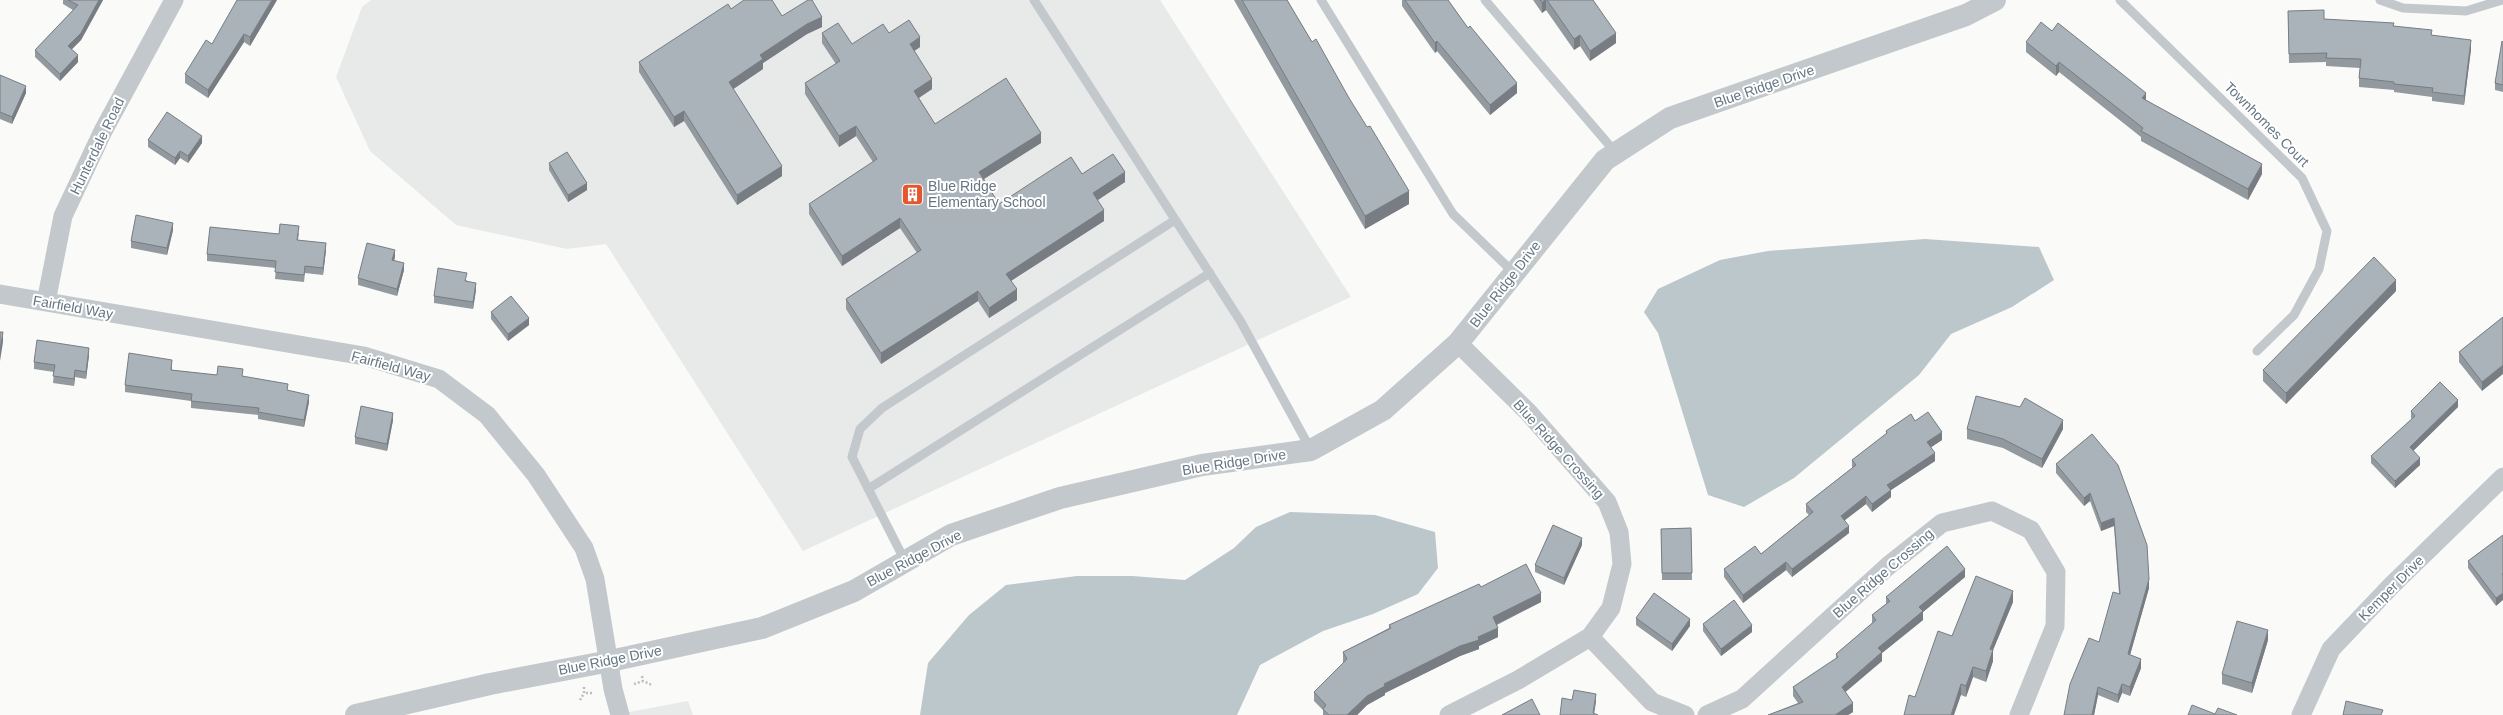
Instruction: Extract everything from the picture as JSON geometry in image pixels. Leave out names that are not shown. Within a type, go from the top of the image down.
[{"type":"street","name":"Hunterdale Road","points":[[46,302],[63,216],[103,131],[174,0]]},
{"type":"street","name":"Blue Ridge Drive","points":[[356,715],[490,684],[610,661],[762,628],[854,591],[951,535],[1060,498],[1202,465],[1311,450],[1383,410],[1458,343],[1605,160],[1670,118],[1966,15],[1996,0]]},
{"type":"street","name":"Fairfield Way","points":[[0,294],[364,356],[439,379],[487,416],[536,475],[584,548],[594,579],[610,661],[613,689],[620,715]]},
{"type":"street","name":"Blue Ridge Crossing","points":[[1449,715],[1518,680],[1590,637],[1611,608],[1622,564],[1619,532],[1607,502],[1529,413],[1458,343]]},
{"type":"street","name":"Kemper Drive","points":[[2301,715],[2331,649],[2392,585],[2503,478]]},
{"type":"street","name":"Blue Ridge Crossing","points":[[1707,715],[1742,699],[1888,566],[1942,523],[1992,510],[2031,530],[2056,572],[2055,626],[2019,715]]},
{"type":"street","points":[[1590,637],[1652,702],[1685,715]]},
{"type":"lane","points":[[1034,0],[1241,322],[1311,450]]},
{"type":"lane","points":[[1321,0],[1452,214],[1514,273]]},
{"type":"lane","points":[[1485,0],[1616,153]]},
{"type":"lane","name":"Townhomes Court","points":[[2120,0],[2302,178],[2327,231],[2319,269],[2294,315],[2257,351]]},
{"type":"lane","points":[[2380,0],[2403,8],[2466,11],[2502,0]]},
{"type":"lane","points":[[905,561],[852,457],[860,429],[882,408],[1176,220]]},
{"type":"lane","points":[[868,489],[1210,273]]},
{"type":"path","points":[[642,672],[643,681]]},
{"type":"path","points":[[634,684],[643,681],[652,685]]},
{"type":"path","points":[[580,700],[584,693],[584,682]]},
{"type":"path","points":[[584,693],[593,693]]},
{"type":"shaded area","points":[[371,0],[1160,0],[1351,297],[803,551],[606,244],[567,249],[456,225],[370,151],[336,77],[362,7]]},
{"type":"shaded area","points":[[1925,239],[2039,247],[2054,280],[2012,307],[1951,334],[1919,375],[1794,478],[1744,507],[1708,495],[1658,333],[1644,312],[1658,289],[1720,260],[1768,251]]},
{"type":"shaded area","points":[[1290,512],[1375,515],[1435,532],[1438,568],[1418,594],[1373,614],[1323,631],[1260,665],[1237,715],[920,715],[928,663],[969,615],[1006,585],[1077,576],[1132,576],[1185,580],[1234,548],[1256,527]]},
{"type":"shaded area","points":[[688,701],[693,715],[613,715]]},
{"type":"building","points":[[68,0],[99,0],[81,33],[68,46],[78,55],[60,74],[35,50],[78,5]]},
{"type":"building","points":[[237,0],[272,0],[250,37],[244,34],[208,90],[185,74],[206,40],[212,44]]},
{"type":"building","points":[[744,0],[772,0],[782,16],[808,0],[812,0],[822,17],[807,24],[760,55],[763,59],[729,82],[782,166],[737,195],[684,111],[674,117],[639,62],[728,4],[731,9]]},
{"type":"building","points":[[1242,0],[1287,0],[1312,42],[1316,39],[1349,98],[1367,127],[1370,126],[1409,191],[1365,216]]},
{"type":"building","points":[[1405,0],[1448,0],[1468,28],[1470,26],[1517,83],[1490,105],[1437,41],[1435,43]]},
{"type":"building","points":[[1547,0],[1593,0],[1616,33],[1590,51],[1580,35],[1574,39]]},
{"type":"building","points":[[2324,10],[2324,19],[2394,23],[2393,26],[2432,30],[2431,35],[2471,40],[2464,96],[2432,92],[2433,88],[2394,84],[2394,82],[2359,78],[2361,59],[2326,58],[2327,53],[2289,54],[2288,11]]},
{"type":"building","name":"Blue Ridge Elementary School","points":[[909,20],[920,37],[910,44],[932,79],[914,91],[935,124],[1006,78],[1041,133],[979,172],[999,204],[1071,157],[1082,174],[1113,154],[1125,172],[1093,193],[1104,210],[1006,274],[1017,289],[989,308],[978,291],[881,353],[846,299],[921,250],[900,218],[842,256],[809,204],[877,159],[856,126],[839,136],[805,83],[840,61],[822,33],[838,23],[852,44],[883,24],[889,33]]},
{"type":"building","points":[[2041,22],[2052,31],[2058,23],[2146,93],[2142,98],[2262,164],[2248,189],[2141,131],[2143,128],[2059,62],[2056,66],[2026,42]]},
{"type":"building","points":[[2502,41],[2503,42],[2503,85],[2495,83]]},
{"type":"building","points":[[0,75],[26,86],[12,117],[0,112]]},
{"type":"building","points":[[167,112],[202,136],[188,156],[180,151],[175,158],[148,140]]},
{"type":"building","points":[[567,152],[587,183],[568,195],[549,163]]},
{"type":"building","points":[[136,215],[173,223],[167,248],[131,241]]},
{"type":"building","points":[[280,224],[299,226],[297,240],[326,243],[323,268],[305,266],[304,275],[275,272],[276,261],[207,254],[210,227],[279,234]]},
{"type":"building","points":[[367,243],[395,250],[392,260],[404,263],[397,289],[358,278]]},
{"type":"building","points":[[2374,257],[2396,280],[2286,393],[2263,370]]},
{"type":"building","points":[[438,268],[467,273],[465,281],[476,283],[473,302],[434,296]]},
{"type":"building","points":[[511,296],[529,318],[508,334],[491,312]]},
{"type":"building","points":[[2503,317],[2503,365],[2482,382],[2459,352]]},
{"type":"building","points":[[0,332],[3,332],[0,351]]},
{"type":"building","points":[[37,340],[89,348],[86,372],[75,370],[74,379],[53,376],[55,365],[34,362]]},
{"type":"building","points":[[129,353],[172,360],[171,370],[217,375],[218,366],[243,369],[242,376],[288,384],[287,390],[309,395],[304,420],[258,412],[259,408],[191,401],[192,394],[125,385]]},
{"type":"building","points":[[2440,382],[2458,400],[2410,447],[2420,458],[2395,481],[2371,456],[2415,416],[2411,411]]},
{"type":"building","points":[[1976,396],[2020,407],[2025,398],[2063,420],[2042,459],[2003,439],[1967,429]]},
{"type":"building","points":[[361,406],[393,413],[387,444],[355,437]]},
{"type":"building","points":[[1928,412],[1942,432],[1927,442],[1935,453],[1887,485],[1891,490],[1872,504],[1866,496],[1841,516],[1849,526],[1792,569],[1786,562],[1743,595],[1724,569],[1755,546],[1761,554],[1813,512],[1806,504],[1856,465],[1852,460],[1887,433],[1886,431],[1911,414],[1915,421]]},
{"type":"building","points":[[2092,434],[2118,465],[2147,545],[2149,579],[2128,654],[2141,659],[2130,687],[2122,684],[2118,695],[2098,687],[2092,715],[2064,715],[2070,684],[2089,638],[2099,642],[2113,592],[2120,594],[2114,518],[2101,523],[2090,493],[2084,498],[2056,464]]},
{"type":"building","points":[[1553,525],[1582,538],[1564,578],[1535,565]]},
{"type":"building","points":[[1691,528],[1692,573],[1662,573],[1661,529]]},
{"type":"building","points":[[2503,535],[2503,593],[2496,598],[2468,561]]},
{"type":"building","points":[[1947,546],[1965,569],[1919,607],[1923,611],[1878,648],[1882,652],[1842,687],[1853,703],[1835,715],[1768,715],[1803,702],[1793,687],[1838,657],[1836,654],[1876,620],[1872,615],[1890,601],[1886,597]]},
{"type":"building","points":[[1526,564],[1541,593],[1493,617],[1498,628],[1478,637],[1479,640],[1460,646],[1384,684],[1385,686],[1367,696],[1347,715],[1329,715],[1323,709],[1326,705],[1314,692],[1347,659],[1343,652],[1391,628],[1389,625],[1479,584],[1481,587]]},
{"type":"building","points":[[1976,576],[2013,591],[1990,649],[1993,650],[1986,671],[1973,667],[1966,686],[1961,684],[1951,715],[1904,715],[1909,695],[1915,697],[1938,631],[1952,636]]},
{"type":"building","points":[[1654,593],[1690,619],[1672,644],[1636,618]]},
{"type":"building","points":[[1734,600],[1752,625],[1721,649],[1703,624]]},
{"type":"building","points":[[2237,621],[2268,630],[2252,683],[2222,674]]},
{"type":"building","points":[[1574,690],[1596,694],[1593,713],[1598,715],[1560,715],[1562,698],[1572,700]]},
{"type":"building","points":[[1532,699],[1540,715],[1502,715]]},
{"type":"building","points":[[2346,701],[2383,710],[2381,715],[2343,715]]},
{"type":"building","points":[[2192,705],[2215,714],[2218,708],[2237,715],[2188,715]]},
{"type":"place","name":"Blue Ridge Elementary School","points":[[913,194]]}]
